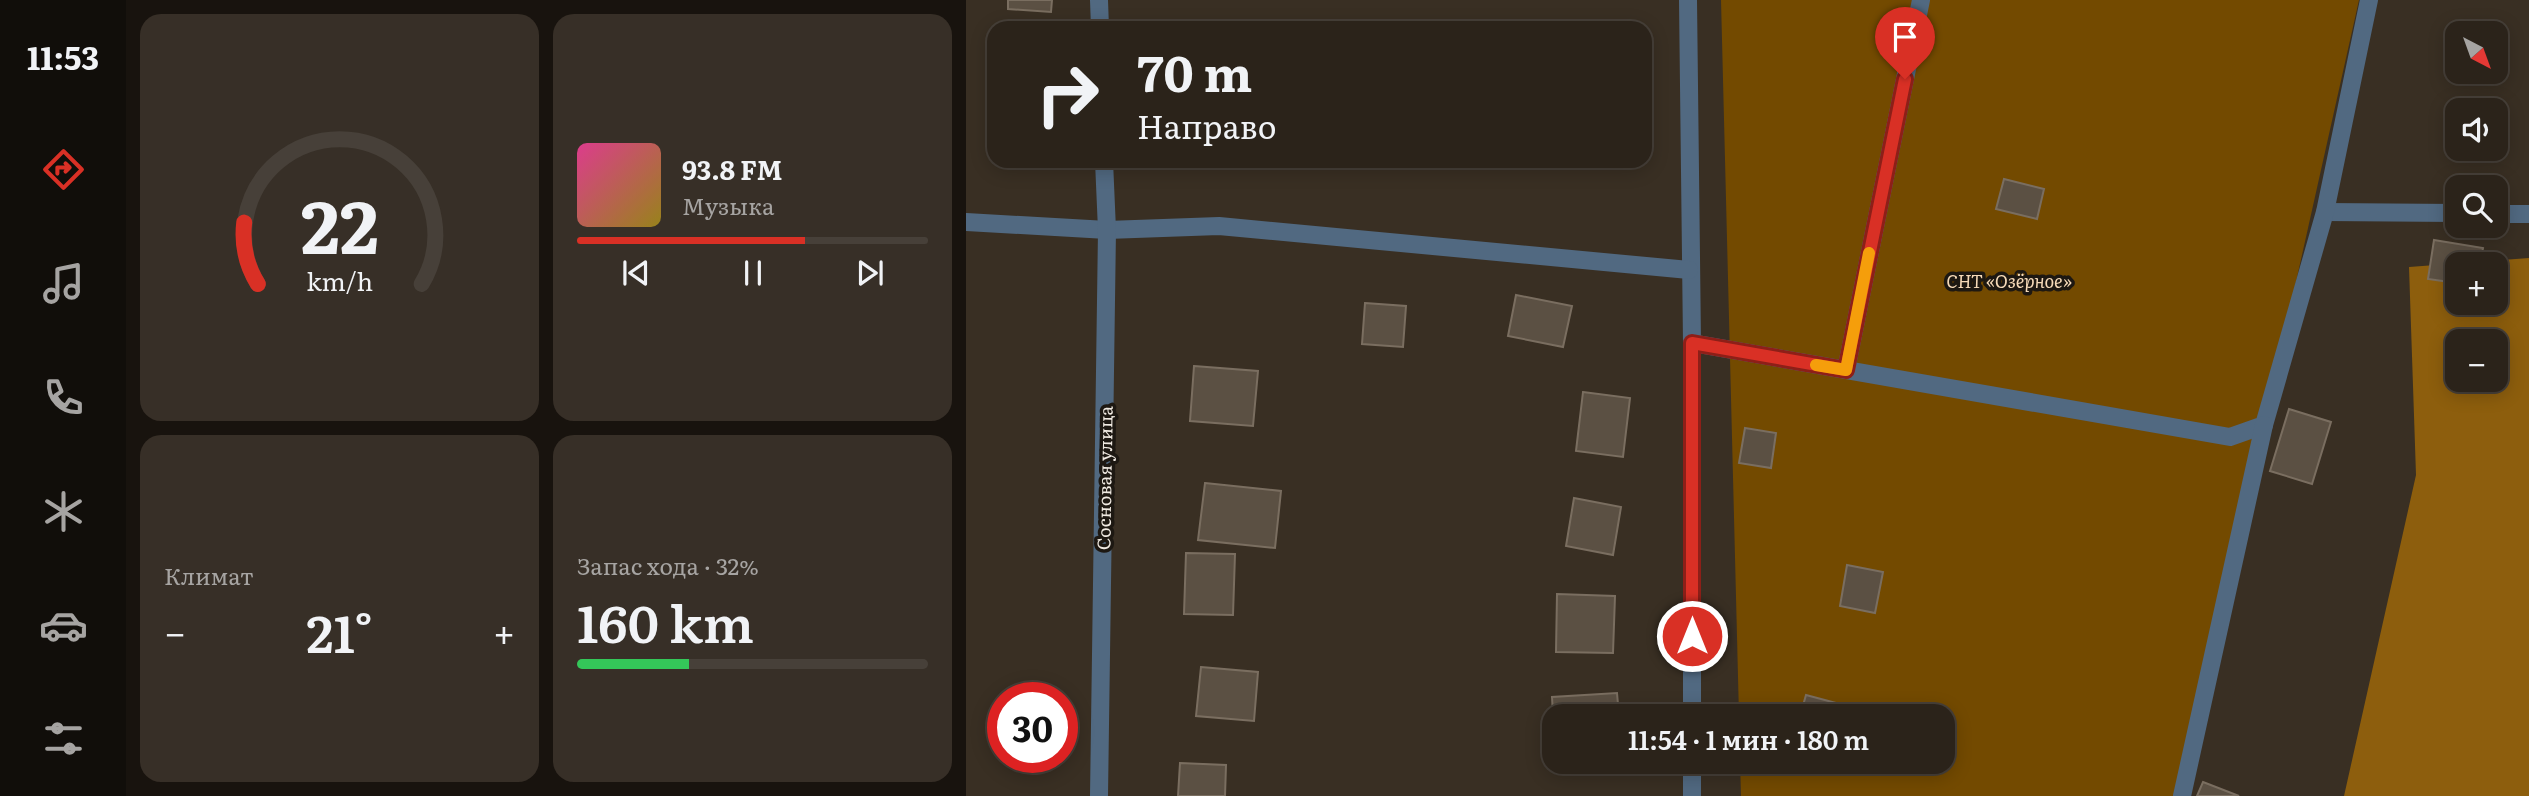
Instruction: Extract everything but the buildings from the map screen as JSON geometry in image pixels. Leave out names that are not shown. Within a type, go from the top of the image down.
[{"type":"street","points":[[1098,0],[1100,21]]},
{"type":"street","points":[[1688,0],[1692,704]]},
{"type":"street","points":[[1846,370],[1921,0]]},
{"type":"street","points":[[2182,796],[2264,425],[2325,212],[2369,0]]},
{"type":"street","name":"Сосновая улица","points":[[1099,796],[1107,230],[1104,168]]},
{"type":"street","points":[[2325,212],[2445,214]]},
{"type":"street","points":[[2508,214],[2529,214]]},
{"type":"street","points":[[966,222],[1107,230],[1219,226],[1689,271]]},
{"type":"street","points":[[1692,343],[2230,437],[2264,425]]},
{"type":"street","points":[[1692,774],[1692,796]]},
{"type":"green space","name":"СНТ «Озёрное»","points":[[1721,0],[2359,0],[2181,796],[1741,796],[1740,774],[1955,774],[1955,704],[1739,704]]},
{"type":"shaded area","points":[[2529,258],[2529,796],[2344,796],[2416,475],[2409,267],[2445,264],[2445,315],[2508,315],[2508,260]]},
{"type":"slow traffic","points":[[1816,365],[1846,370],[1869,253]]},
{"type":"route","points":[[1692,636],[1692,343],[1846,370],[1905,79]]}]
